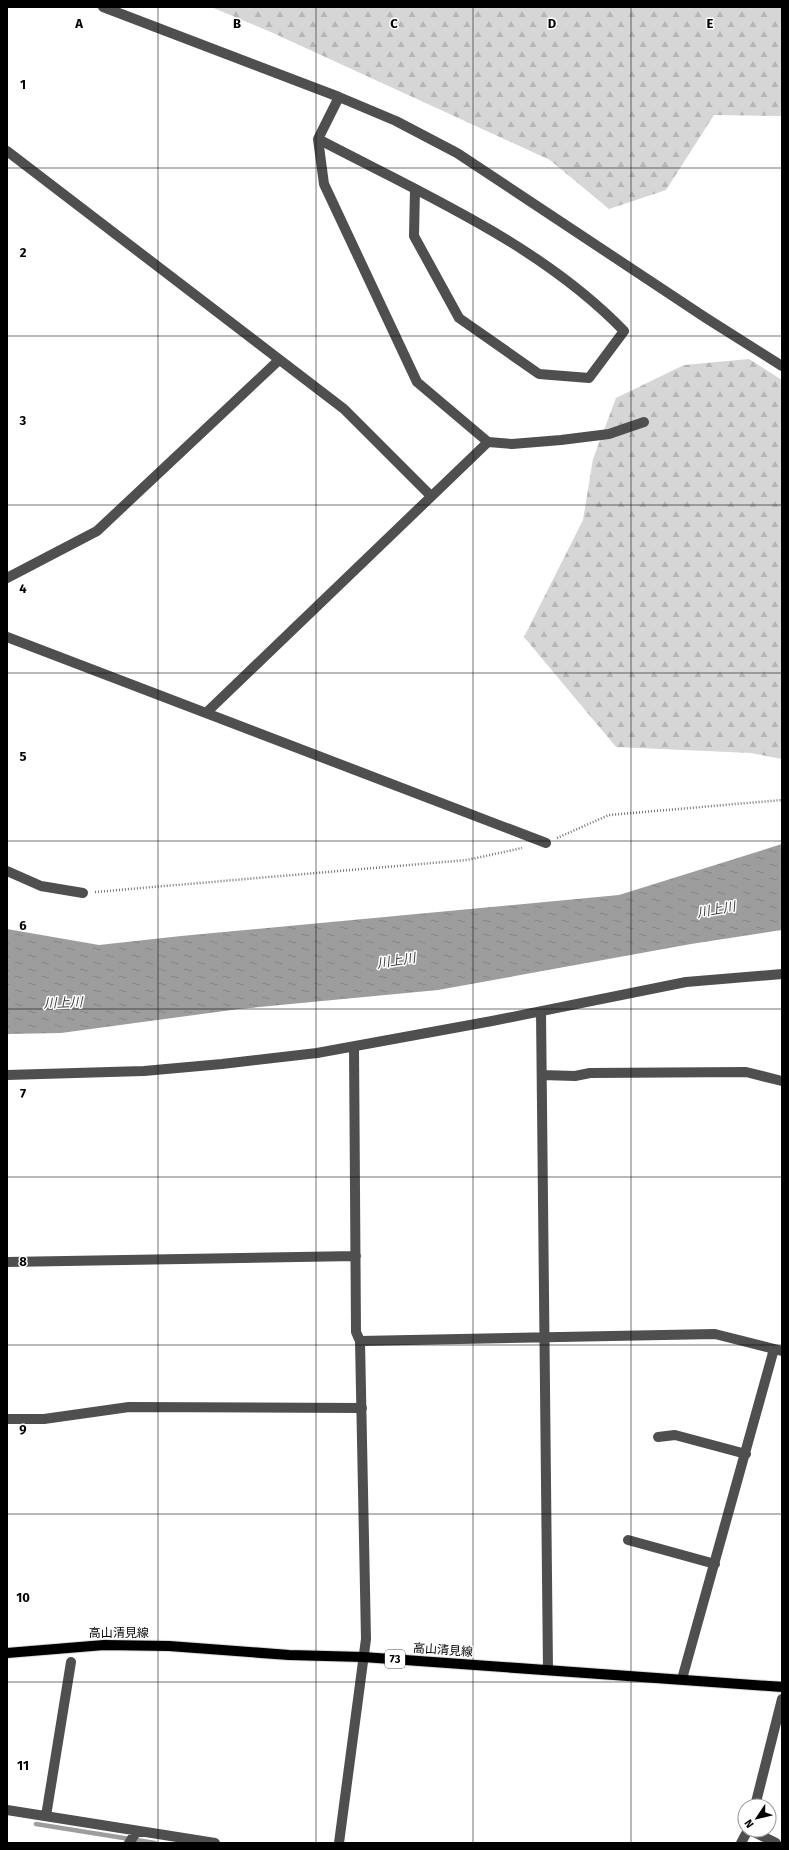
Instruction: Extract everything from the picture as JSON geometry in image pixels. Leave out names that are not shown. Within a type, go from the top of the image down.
[{"type":"main road","name":"高山清見線","points":[[7,1653],[104,1645],[168,1646],[288,1655],[363,1657],[782,1687]]},
{"type":"street","points":[[103,7],[339,97],[396,121],[457,153],[706,318],[782,366]]},
{"type":"street","points":[[339,97],[318,139],[324,184],[417,382],[488,442],[519,443],[610,434],[644,422]]},
{"type":"street","points":[[318,139],[415,189],[523,248],[602,308],[624,331],[589,378],[539,374],[459,318],[414,236],[415,189]]},
{"type":"street","points":[[7,151],[344,409],[431,496]]},
{"type":"street","points":[[7,578],[97,531],[279,360]]},
{"type":"street","points":[[207,712],[488,442]]},
{"type":"street","points":[[7,637],[546,842]]},
{"type":"street","points":[[7,871],[41,886],[83,893]]},
{"type":"street","points":[[7,1074],[144,1071],[222,1064],[354,1047],[541,1012],[625,993],[686,982],[782,974]]},
{"type":"street","points":[[541,1012],[548,1670]]},
{"type":"street","points":[[339,1843],[366,1639],[360,1340],[356,1332],[354,1047]]},
{"type":"street","points":[[542,1075],[574,1076],[604,1073],[663,1074],[746,1072],[782,1081]]},
{"type":"street","points":[[7,1262],[356,1256]]},
{"type":"street","points":[[360,1340],[715,1334],[778,1350],[746,1454],[682,1679]]},
{"type":"street","points":[[7,1419],[44,1419],[129,1407],[362,1408]]},
{"type":"street","points":[[658,1437],[675,1434],[746,1454]]},
{"type":"street","points":[[628,1540],[715,1564]]},
{"type":"street","points":[[46,1816],[71,1662]]},
{"type":"street","points":[[757,1798],[782,1699]]},
{"type":"street","points":[[7,1810],[46,1816],[133,1837],[215,1843]]},
{"type":"street","points":[[766,1838],[776,1843]]},
{"type":"path","points":[[546,842],[609,815],[782,800]]},
{"type":"path","points":[[83,893],[467,860],[524,847]]},
{"type":"green space","points":[[211,7],[782,7],[782,116],[714,115],[666,190],[609,209],[550,160],[273,33]]},
{"type":"green space","points":[[749,359],[782,380],[782,759],[751,753],[616,747],[524,637],[583,520],[593,459],[616,398],[684,365]]},
{"type":"water","name":"川上川","points":[[782,844],[782,930],[691,944],[438,990],[239,1009],[61,1033],[7,1034],[7,929],[99,945],[619,895]]},
{"type":"waterway","points":[[36,1824],[155,1843]]}]
